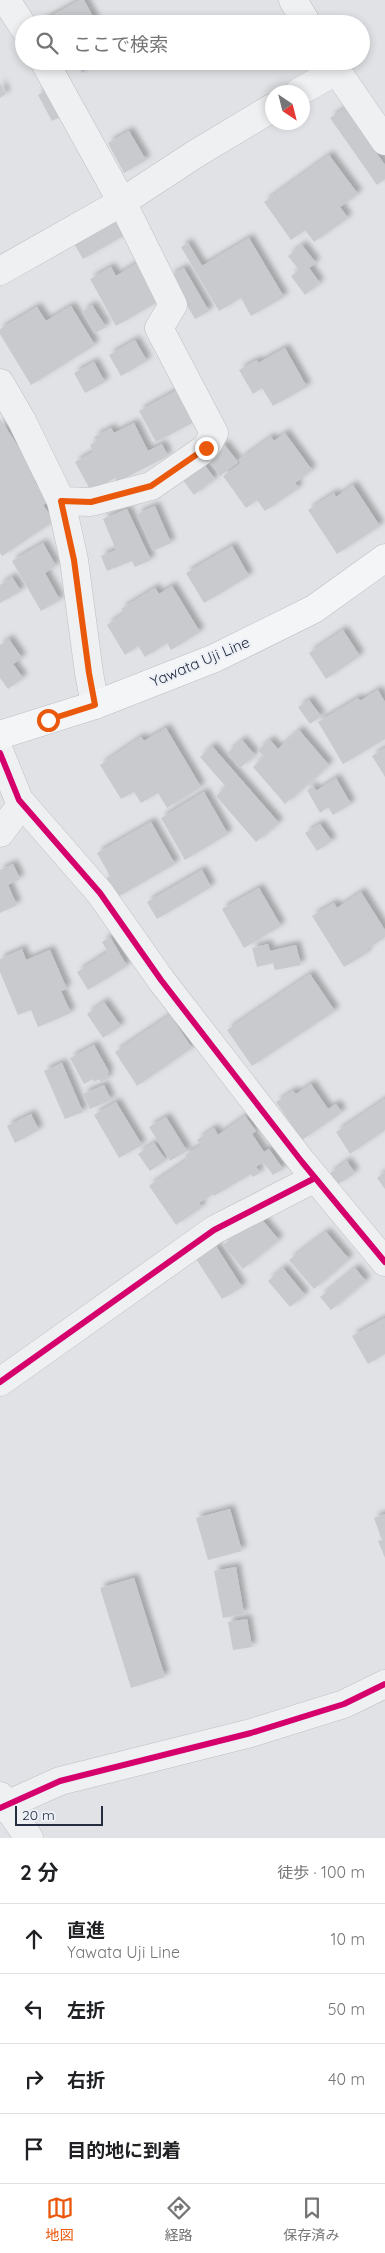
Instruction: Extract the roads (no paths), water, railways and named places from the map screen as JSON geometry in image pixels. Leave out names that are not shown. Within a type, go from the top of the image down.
[{"type":"main road","name":"Yawata Uji Line","points":[[0,735],[95,705],[215,658],[314,609],[385,558]]},
{"type":"street","points":[[6,0],[16,15]]},
{"type":"street","points":[[293,0],[302,15]]},
{"type":"street","points":[[49,70],[122,202],[173,305],[159,328],[214,433],[206,448],[151,486],[91,502],[61,501]]},
{"type":"street","points":[[308,85],[328,70]]},
{"type":"street","points":[[336,70],[385,141]]},
{"type":"street","points":[[0,271],[122,202],[196,153],[265,112]]},
{"type":"street","points":[[0,383],[22,420],[61,501],[74,560],[95,705]]},
{"type":"street","points":[[0,753],[22,804],[100,893],[161,980],[315,1178],[385,1262]]},
{"type":"street","points":[[0,833],[22,804]]},
{"type":"street","points":[[0,1382],[214,1230],[315,1178]]},
{"type":"street","points":[[29,1838],[2,1802],[60,1781],[251,1733],[344,1704],[385,1684]]}]
